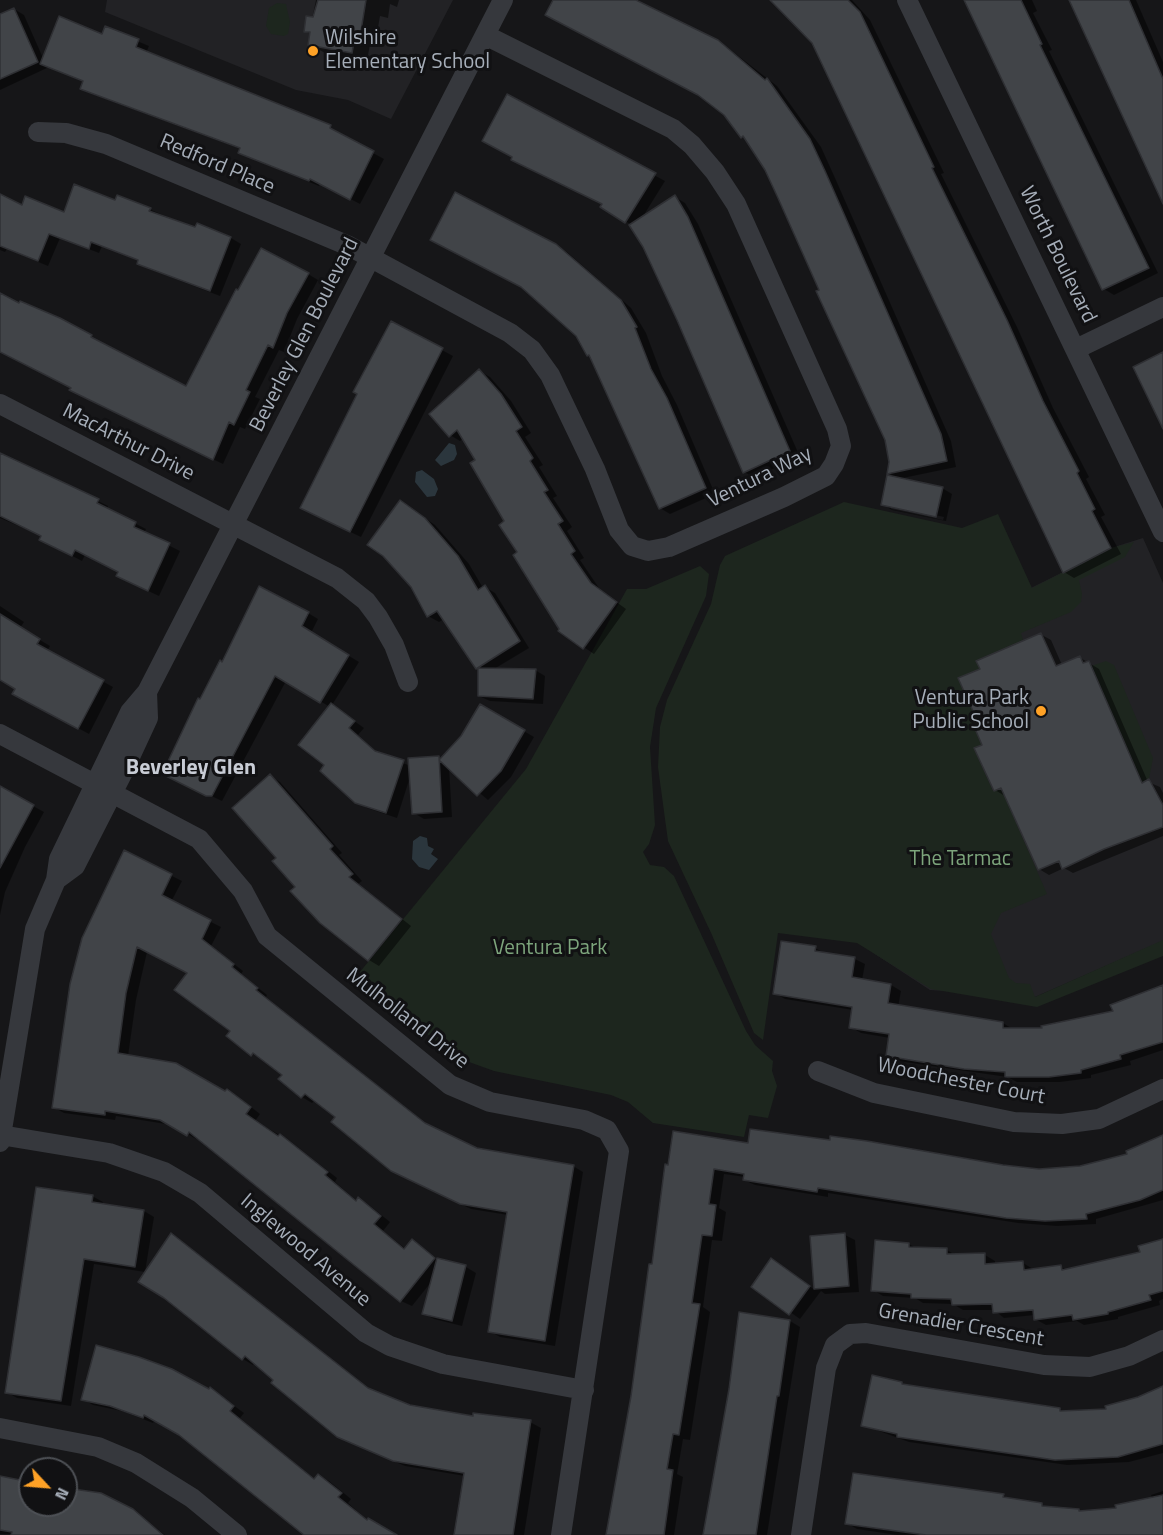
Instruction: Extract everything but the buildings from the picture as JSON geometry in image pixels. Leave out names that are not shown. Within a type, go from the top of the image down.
[{"type":"street","name":"Beverley Glen Boulevard","points":[[1,1138],[35,929],[56,880],[59,859],[130,712],[147,692],[504,0]]},
{"type":"street","name":"Worth Boulevard","points":[[907,0],[1163,532]]},
{"type":"street","name":"Ventura Way","points":[[372,258],[510,333],[532,350],[550,375],[594,469],[619,530],[632,546],[648,551],[669,547],[784,497],[826,476],[834,465],[841,446],[837,429],[736,204],[715,172],[692,145],[673,129],[485,35]]},
{"type":"street","name":"Redford Place","points":[[38,132],[66,133],[106,144],[372,258]]},
{"type":"street","points":[[1076,349],[1163,306]]},
{"type":"street","name":"MacArthur Drive","points":[[0,404],[321,569],[350,588],[366,602],[386,629],[408,682]]},
{"type":"street","name":"Beverley Glen Boulevard","points":[[56,880],[75,866],[112,794],[148,718],[147,692]]},
{"type":"street","name":"Mulholland Drive","points":[[0,734],[199,839],[243,891],[267,936],[434,1074],[479,1099],[584,1120],[607,1130],[619,1151],[561,1535]]},
{"type":"street","name":"Woodchester Court","points":[[818,1071],[874,1093],[1014,1122],[1062,1124],[1099,1119],[1163,1089]]},
{"type":"street","name":"Inglewood Avenue","points":[[1,1138],[109,1153],[164,1172],[200,1193],[366,1334],[390,1346],[443,1364],[584,1390]]},
{"type":"street","name":"Grenadier Crescent","points":[[801,1535],[826,1368],[835,1345],[850,1334],[866,1333],[1044,1365],[1090,1367],[1129,1356],[1163,1340]]},
{"type":"street","points":[[0,1428],[98,1447],[136,1463],[192,1498],[237,1535]]},
{"type":"shaded area","name":"Wilshire Elementary School","points":[[107,0],[453,0],[391,119],[348,100],[296,90],[105,12]]},
{"type":"shaded area","points":[[449,443],[455,445],[457,454],[454,460],[441,466],[435,460]]},
{"type":"shaded area","points":[[422,470],[434,479],[438,489],[435,496],[427,497],[415,482],[416,472]]},
{"type":"shaded area","name":"Ventura Park Public School","points":[[1143,538],[1163,583],[1163,941],[1035,997],[930,990],[875,954],[930,646],[1031,588],[1111,548]]},
{"type":"shaded area","points":[[420,836],[427,838],[428,846],[434,849],[431,854],[438,859],[429,870],[419,867],[412,859],[413,841]]},
{"type":"green space","points":[[277,3],[286,4],[290,22],[288,34],[284,36],[271,34],[266,26],[269,8]]},
{"type":"green space","name":"The Tarmac","points":[[844,502],[962,528],[998,514],[1032,588],[1111,548],[1134,542],[1125,557],[1079,580],[1081,602],[1071,612],[1021,633],[1023,640],[977,660],[980,669],[958,678],[978,722],[973,725],[982,745],[974,749],[993,791],[1001,788],[1047,894],[1001,913],[991,934],[1009,978],[1016,983],[1030,984],[1035,997],[1163,940],[1163,956],[1037,1007],[931,989],[857,943],[778,933],[763,1040],[754,1033],[668,841],[658,767],[660,727],[667,700],[711,604],[720,565],[725,556]]},
{"type":"green space","name":"Ventura Park","points":[[700,566],[709,574],[706,596],[656,708],[650,747],[655,825],[649,844],[643,852],[650,865],[664,867],[674,876],[746,1031],[755,1045],[773,1061],[772,1071],[777,1086],[768,1118],[749,1115],[744,1137],[653,1123],[628,1102],[611,1095],[494,1071],[458,1058],[355,978],[526,769],[627,589],[646,589]]},
{"type":"green space","points":[[1106,661],[1114,665],[1153,758],[1149,779],[1142,783],[1091,666]]},
{"type":"place","name":"Wilshire Elementary School","points":[[313,51]]},
{"type":"place","name":"Ventura Park Public School","points":[[1041,711]]},
{"type":"district","name":"Beverley Glen","points":[[191,769]]}]
